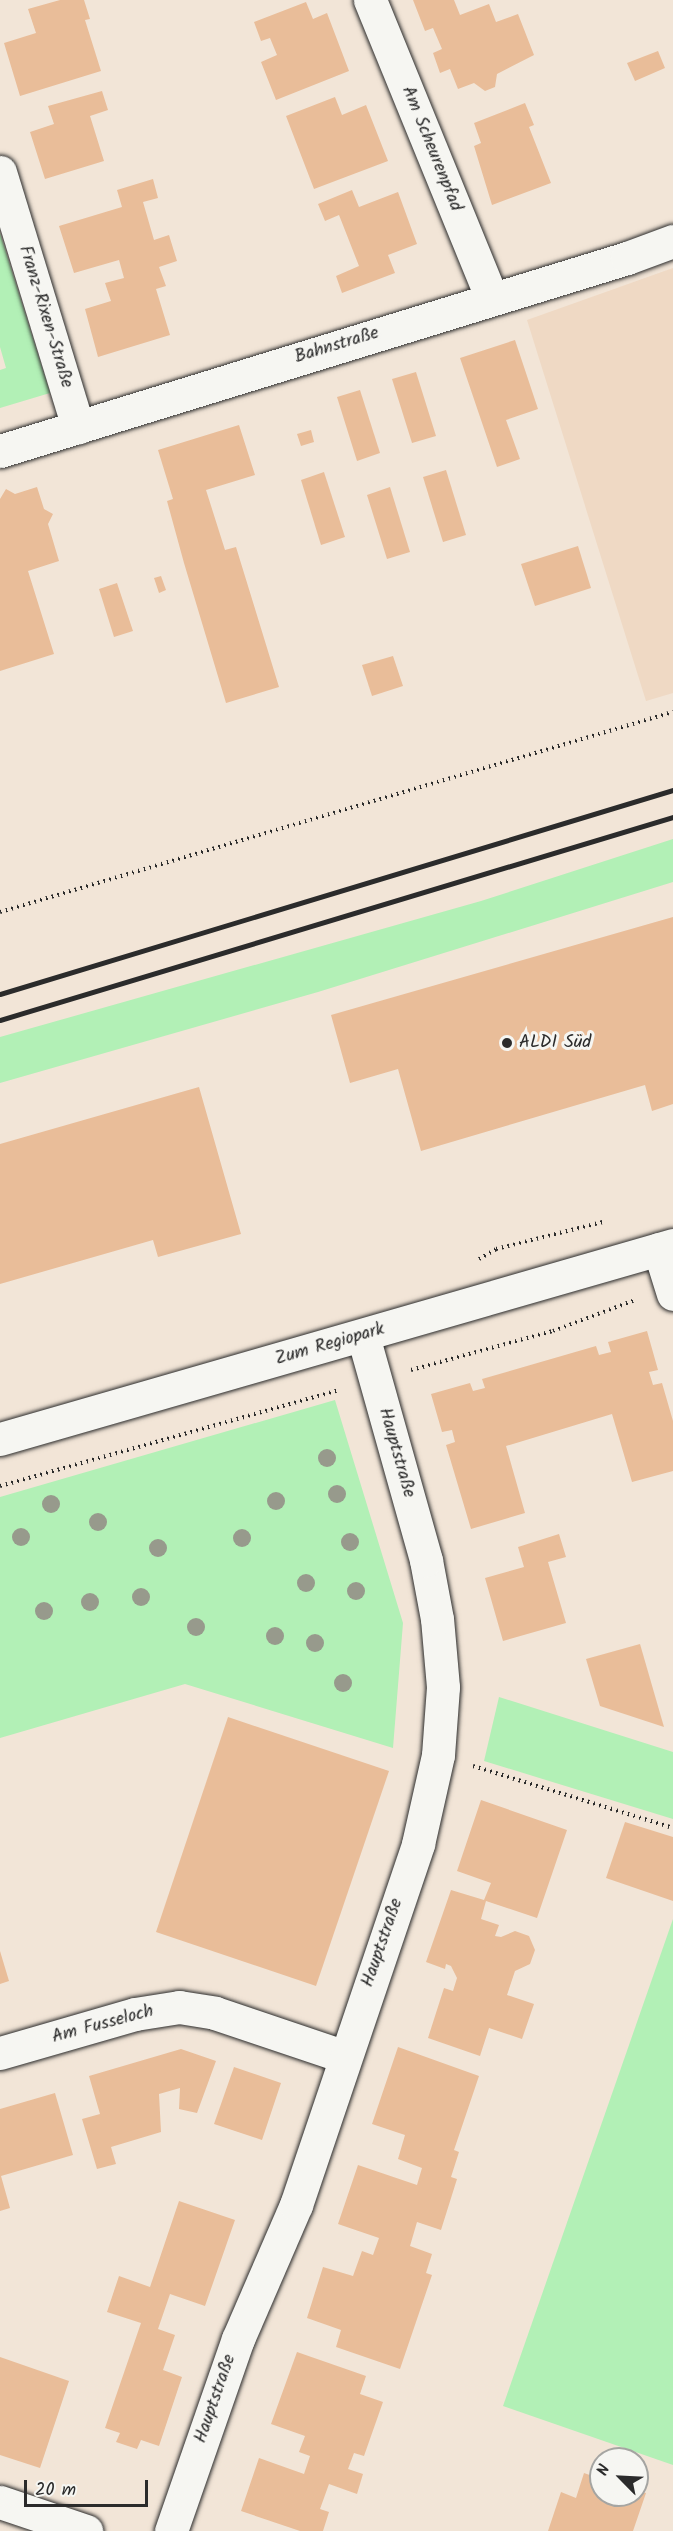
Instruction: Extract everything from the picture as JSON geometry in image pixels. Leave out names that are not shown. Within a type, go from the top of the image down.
[{"type":"street","name":"Am Scheurenpfad","points":[[370,0],[491,297]]},
{"type":"street","name":"Franz-Rixen-Straße","points":[[0,172],[78,427]]},
{"type":"street","name":"Bahnstraße","points":[[0,451],[491,297],[627,258],[673,240]]},
{"type":"street","name":"Zum Regiopark","points":[[0,1439],[666,1247],[673,1294]]},
{"type":"street","name":"Hauptstraße","points":[[171,2531],[238,2339],[292,2216],[343,2056],[417,1844],[438,1755],[443,1687],[435,1607],[426,1560],[363,1336]]},
{"type":"street","name":"Am Fusseloch","points":[[0,2053],[145,2011],[179,2007],[215,2013],[343,2056]]},
{"type":"street","points":[[0,2502],[86,2531]]},
{"type":"path","points":[[0,912],[673,712]]},
{"type":"path","points":[[438,1755],[673,1828]]},
{"type":"shaded area","points":[[673,268],[673,693],[646,701],[527,320]]},
{"type":"green space","points":[[0,233],[50,393],[0,408],[0,370],[6,368],[0,347]]},
{"type":"green space","points":[[673,839],[673,882],[318,992],[0,1083],[0,1037],[481,901]]},
{"type":"green space","points":[[335,1400],[403,1623],[393,1748],[185,1684],[0,1738],[0,1497]]},
{"type":"green space","points":[[499,1697],[673,1752],[673,1819],[484,1761]]},
{"type":"green space","points":[[673,1919],[673,2465],[649,2457],[649,2447],[621,2447],[503,2406]]},
{"type":"building","points":[[60,0],[84,0],[90,19],[85,20],[101,71],[20,96],[4,43],[36,33],[28,9]]},
{"type":"building","points":[[413,0],[454,0],[460,15],[489,4],[496,22],[518,14],[534,55],[497,74],[495,87],[485,91],[474,83],[458,89],[450,69],[440,73],[433,53],[442,49],[433,28],[425,31]]},
{"type":"building","points":[[306,2],[313,19],[327,13],[349,71],[276,100],[261,62],[277,55],[270,38],[261,41],[254,22]]},
{"type":"building","points":[[658,51],[665,68],[635,81],[627,63]]},
{"type":"building","points":[[102,91],[108,110],[90,116],[104,161],[45,179],[30,132],[54,124],[48,106]]},
{"type":"building","points":[[335,97],[342,115],[366,105],[388,161],[314,189],[286,116]]},
{"type":"building","points":[[525,103],[534,125],[529,127],[551,183],[492,205],[474,146],[481,143],[474,123]]},
{"type":"building","points":[[153,179],[158,198],[143,202],[154,240],[169,235],[177,261],[159,267],[166,286],[156,289],[170,335],[98,357],[85,309],[111,301],[105,283],[124,278],[119,260],[74,273],[59,226],[122,207],[117,190]]},
{"type":"building","points":[[352,190],[359,207],[398,192],[417,244],[388,255],[395,273],[342,293],[336,276],[359,266],[339,215],[325,221],[318,204]]},
{"type":"building","points":[[515,340],[538,409],[506,420],[520,459],[497,467],[460,358]]},
{"type":"building","points":[[416,372],[436,436],[412,443],[392,379]]},
{"type":"building","points":[[360,390],[380,453],[357,461],[337,397]]},
{"type":"building","points":[[239,425],[255,475],[206,490],[225,550],[236,547],[279,687],[226,703],[167,501],[173,499],[158,450]]},
{"type":"building","points":[[311,430],[314,442],[301,446],[297,434]]},
{"type":"building","points":[[446,470],[466,535],[443,542],[423,477]]},
{"type":"building","points":[[324,472],[345,537],[321,545],[301,480]]},
{"type":"building","points":[[37,487],[44,509],[53,514],[48,524],[59,561],[28,571],[54,654],[0,671],[0,499],[6,489],[15,494]]},
{"type":"building","points":[[390,487],[410,552],[387,559],[367,495]]},
{"type":"building","points":[[578,546],[591,588],[535,606],[521,564]]},
{"type":"building","points":[[161,576],[166,590],[159,593],[154,578]]},
{"type":"building","points":[[117,583],[133,631],[114,637],[99,589]]},
{"type":"building","points":[[393,656],[403,686],[372,696],[362,665]]},
{"type":"building","name":"ALDI Süd","points":[[673,917],[673,1104],[652,1111],[645,1085],[421,1151],[398,1069],[350,1083],[331,1015]]},
{"type":"building","points":[[199,1087],[241,1234],[158,1257],[153,1240],[0,1284],[0,1144]]},
{"type":"building","points":[[647,1331],[658,1370],[649,1372],[653,1385],[662,1383],[673,1421],[673,1471],[632,1482],[612,1414],[506,1446],[525,1513],[471,1529],[446,1445],[455,1442],[452,1430],[442,1432],[431,1394],[470,1383],[473,1391],[485,1388],[482,1379],[596,1346],[599,1355],[611,1352],[608,1342]]},
{"type":"building","points":[[559,1534],[566,1557],[548,1562],[566,1623],[503,1641],[485,1578],[524,1567],[518,1547]]},
{"type":"building","points":[[640,1644],[664,1727],[600,1706],[586,1659]]},
{"type":"building","points":[[228,1717],[389,1771],[316,1986],[156,1932]]},
{"type":"building","points":[[481,1800],[567,1830],[537,1918],[486,1901],[481,1919],[499,1925],[495,1936],[501,1937],[515,1931],[529,1936],[535,1950],[530,1964],[515,1971],[507,1995],[534,2004],[522,2039],[489,2028],[480,2056],[428,2038],[444,1988],[453,1991],[457,1978],[451,1966],[446,1964],[445,1969],[426,1962],[451,1890],[484,1900],[491,1883],[457,1871]]},
{"type":"building","points":[[625,1822],[673,1837],[673,1901],[606,1878]]},
{"type":"building","points":[[0,1951],[9,1981],[0,1984]]},
{"type":"building","points":[[398,2047],[479,2076],[454,2150],[459,2152],[451,2177],[457,2179],[441,2230],[417,2222],[410,2246],[432,2254],[426,2273],[432,2275],[400,2369],[336,2347],[341,2330],[307,2318],[323,2267],[353,2276],[362,2251],[373,2255],[379,2238],[338,2224],[358,2165],[417,2185],[422,2168],[398,2159],[405,2135],[372,2124]]},
{"type":"building","points":[[181,2049],[216,2061],[197,2113],[179,2109],[180,2088],[159,2094],[161,2132],[111,2147],[116,2164],[97,2169],[82,2119],[100,2114],[89,2076]]},
{"type":"building","points":[[234,2067],[281,2083],[262,2140],[214,2124]]},
{"type":"building","points":[[55,2093],[73,2155],[1,2176],[10,2208],[0,2211],[0,2109]]},
{"type":"building","points":[[179,2201],[235,2220],[205,2306],[170,2294],[158,2329],[175,2335],[163,2370],[182,2377],[159,2446],[141,2440],[137,2449],[116,2442],[120,2433],[105,2428],[141,2323],[107,2312],[119,2276],[150,2287]]},
{"type":"building","points":[[297,2352],[366,2376],[360,2394],[383,2402],[364,2456],[354,2453],[348,2469],[363,2474],[357,2494],[329,2484],[320,2509],[329,2512],[323,2531],[300,2531],[241,2511],[259,2458],[304,2474],[310,2456],[299,2452],[305,2436],[271,2424]]},
{"type":"building","points":[[0,2357],[69,2381],[40,2468],[0,2455]]},
{"type":"building","points":[[584,2473],[589,2475],[589,2507],[641,2507],[633,2531],[548,2531],[561,2492],[576,2498]]},
{"type":"railway","points":[[0,994],[673,790]]},
{"type":"railway","points":[[0,1020],[673,817]]},
{"type":"place","name":"ALDI Süd","points":[[507,1043]]}]
